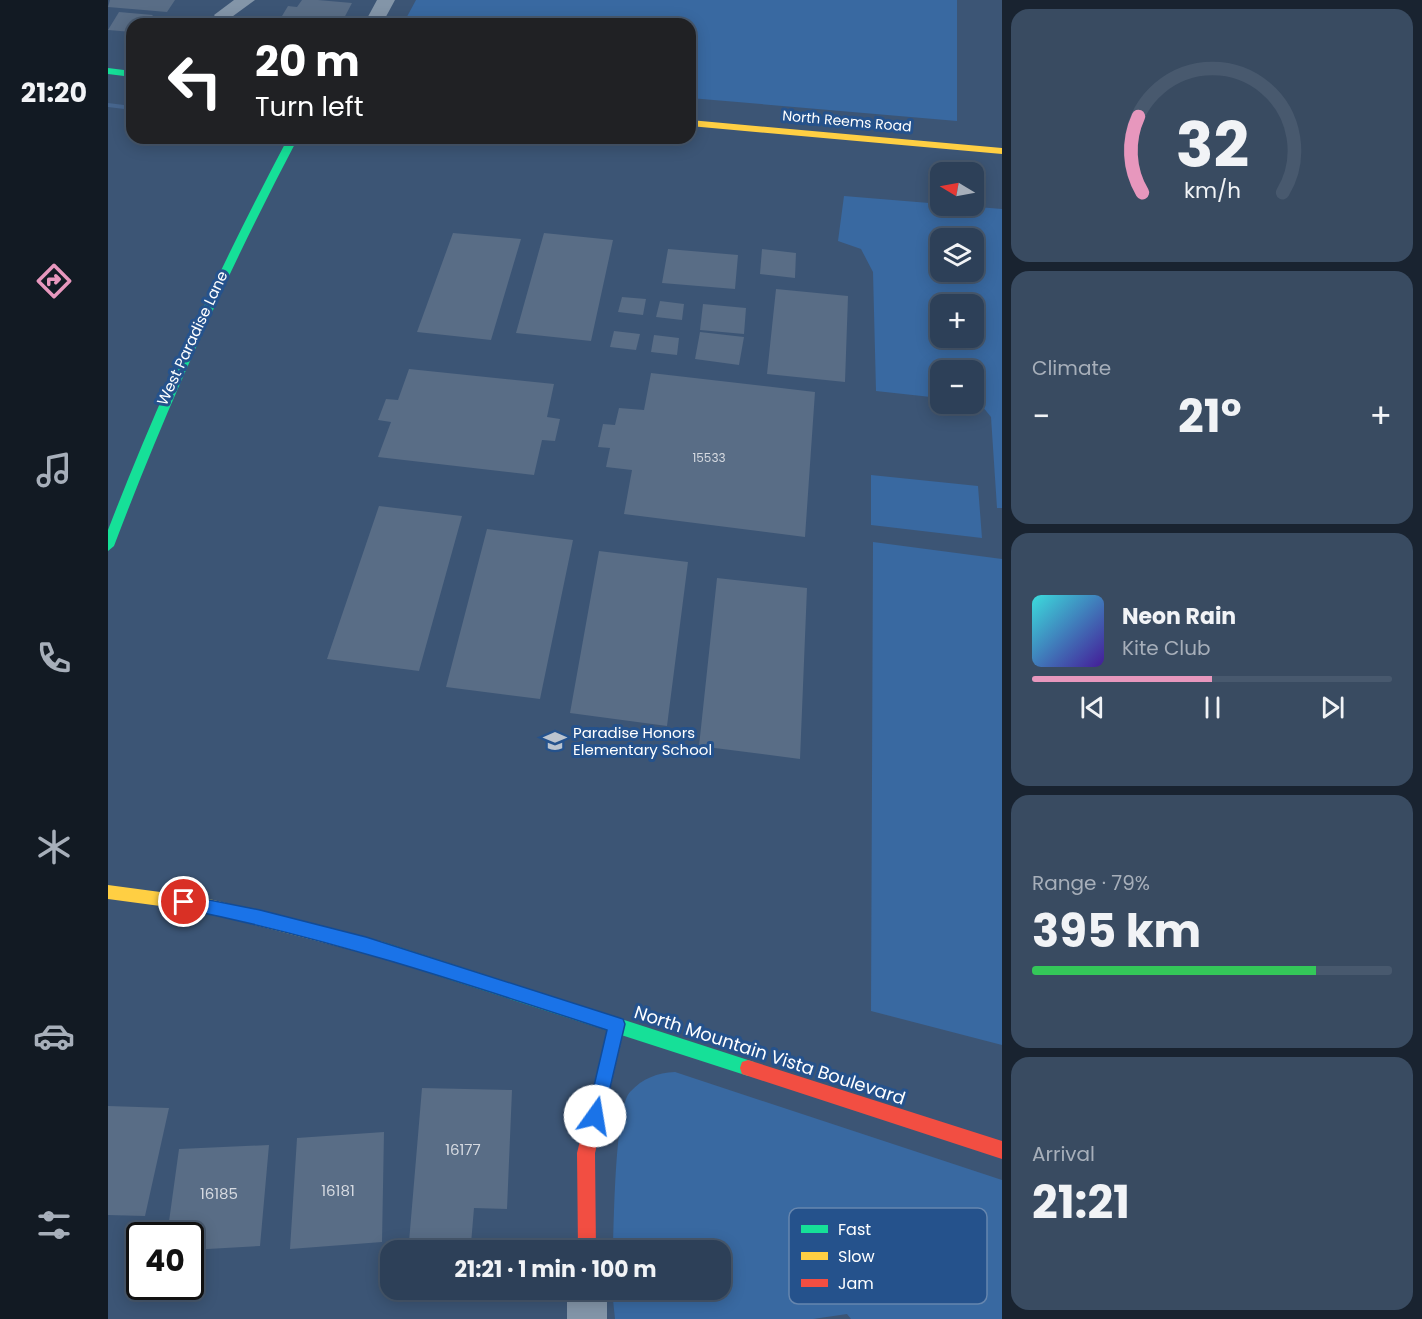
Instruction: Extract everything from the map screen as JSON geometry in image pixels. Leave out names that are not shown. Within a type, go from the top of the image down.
[{"type":"street","points":[[223,15],[246,0]]},
{"type":"street","points":[[376,18],[386,0]]},
{"type":"street","points":[[108,71],[126,73]]},
{"type":"street","name":"North Reems Road","points":[[696,124],[1002,151]]},
{"type":"street","name":"West Paradise Lane","points":[[108,546],[162,404],[189,342],[240,236],[290,144]]},
{"type":"street","name":"North Mountain Vista Boulevard","points":[[108,892],[205,905],[366,944],[1002,1150]]},
{"type":"street","points":[[587,1240],[586,1154],[617,1024]]},
{"type":"street","points":[[587,1300],[587,1319]]},
{"type":"shaded area","points":[[416,0],[957,0],[957,121],[696,99],[696,18],[406,18]]},
{"type":"shaded area","points":[[844,196],[930,203],[930,216],[984,216],[984,208],[1002,209],[1002,508],[997,508],[991,417],[984,408],[984,360],[930,360],[930,397],[876,391],[873,272],[861,249],[838,241]]},
{"type":"shaded area","points":[[871,475],[978,486],[982,538],[871,525]]},
{"type":"shaded area","points":[[873,542],[1002,559],[1002,1045],[871,1011]]},
{"type":"shaded area","points":[[675,1072],[1002,1180],[1002,1319],[851,1319],[847,1314],[813,1319],[615,1319],[613,1300],[731,1300],[731,1240],[613,1240],[618,1142],[625,1102],[635,1087],[656,1075]]},
{"type":"building","points":[[110,0],[175,0],[167,12],[108,7]]},
{"type":"building","points":[[302,0],[352,3],[344,18],[282,16],[288,6],[297,7]]},
{"type":"building","points":[[119,12],[153,15],[150,18],[126,18],[126,32],[108,30]]},
{"type":"building","points":[[453,233],[521,239],[491,340],[417,332]]},
{"type":"building","points":[[544,233],[613,240],[591,341],[516,333]]},
{"type":"building","points":[[668,249],[738,255],[735,289],[662,283]]},
{"type":"building","points":[[762,249],[796,253],[795,278],[760,274]]},
{"type":"building","points":[[776,289],[848,296],[845,382],[767,374]]},
{"type":"building","points":[[622,297],[646,299],[643,315],[618,312]]},
{"type":"building","points":[[660,301],[684,304],[682,320],[656,317]]},
{"type":"building","points":[[703,304],[746,308],[744,334],[700,330]]},
{"type":"building","points":[[614,331],[640,334],[636,350],[610,347]]},
{"type":"building","points":[[700,332],[744,337],[739,365],[695,359]]},
{"type":"building","points":[[654,335],[679,338],[677,355],[651,352]]},
{"type":"building","points":[[409,369],[554,384],[547,417],[560,419],[555,441],[542,440],[534,475],[378,457],[391,422],[378,420],[386,399],[398,400]]},
{"type":"building","points":[[651,373],[815,392],[805,537],[624,514],[632,470],[606,467],[610,448],[598,447],[603,424],[615,425],[619,408],[644,410]]},
{"type":"building","points":[[379,506],[462,516],[419,671],[327,659]]},
{"type":"building","points":[[487,529],[573,540],[540,699],[446,687]]},
{"type":"building","points":[[599,551],[688,562],[667,726],[570,713]]},
{"type":"building","points":[[717,578],[807,588],[800,759],[699,746]]},
{"type":"building","points":[[422,1088],[512,1090],[507,1209],[474,1208],[471,1240],[409,1240]]},
{"type":"building","points":[[108,1106],[169,1108],[145,1216],[108,1215]]},
{"type":"building","points":[[384,1132],[382,1240],[380,1242],[290,1249],[297,1138]]},
{"type":"building","points":[[269,1145],[260,1246],[204,1249],[204,1222],[169,1222],[179,1149]]},
{"type":"waterway","points":[[108,105],[126,107]]},
{"type":"traffic: fast","points":[[108,71],[126,73]]},
{"type":"traffic: fast","points":[[108,546],[149,441],[193,339],[241,238],[290,144]]},
{"type":"traffic: fast","points":[[383,950],[748,1068]]},
{"type":"traffic: slow","points":[[696,124],[1002,151]]},
{"type":"traffic: slow","points":[[108,892],[205,905],[383,950]]},
{"type":"traffic: jam","points":[[587,1240],[586,1153],[617,1025]]},
{"type":"traffic: jam","points":[[748,1068],[1002,1150]]},
{"type":"place","name":"Paradise Honors Elementary School","points":[[555,741]]},
{"type":"route","points":[[184,902],[260,917],[366,944],[617,1024],[595,1116]]}]
